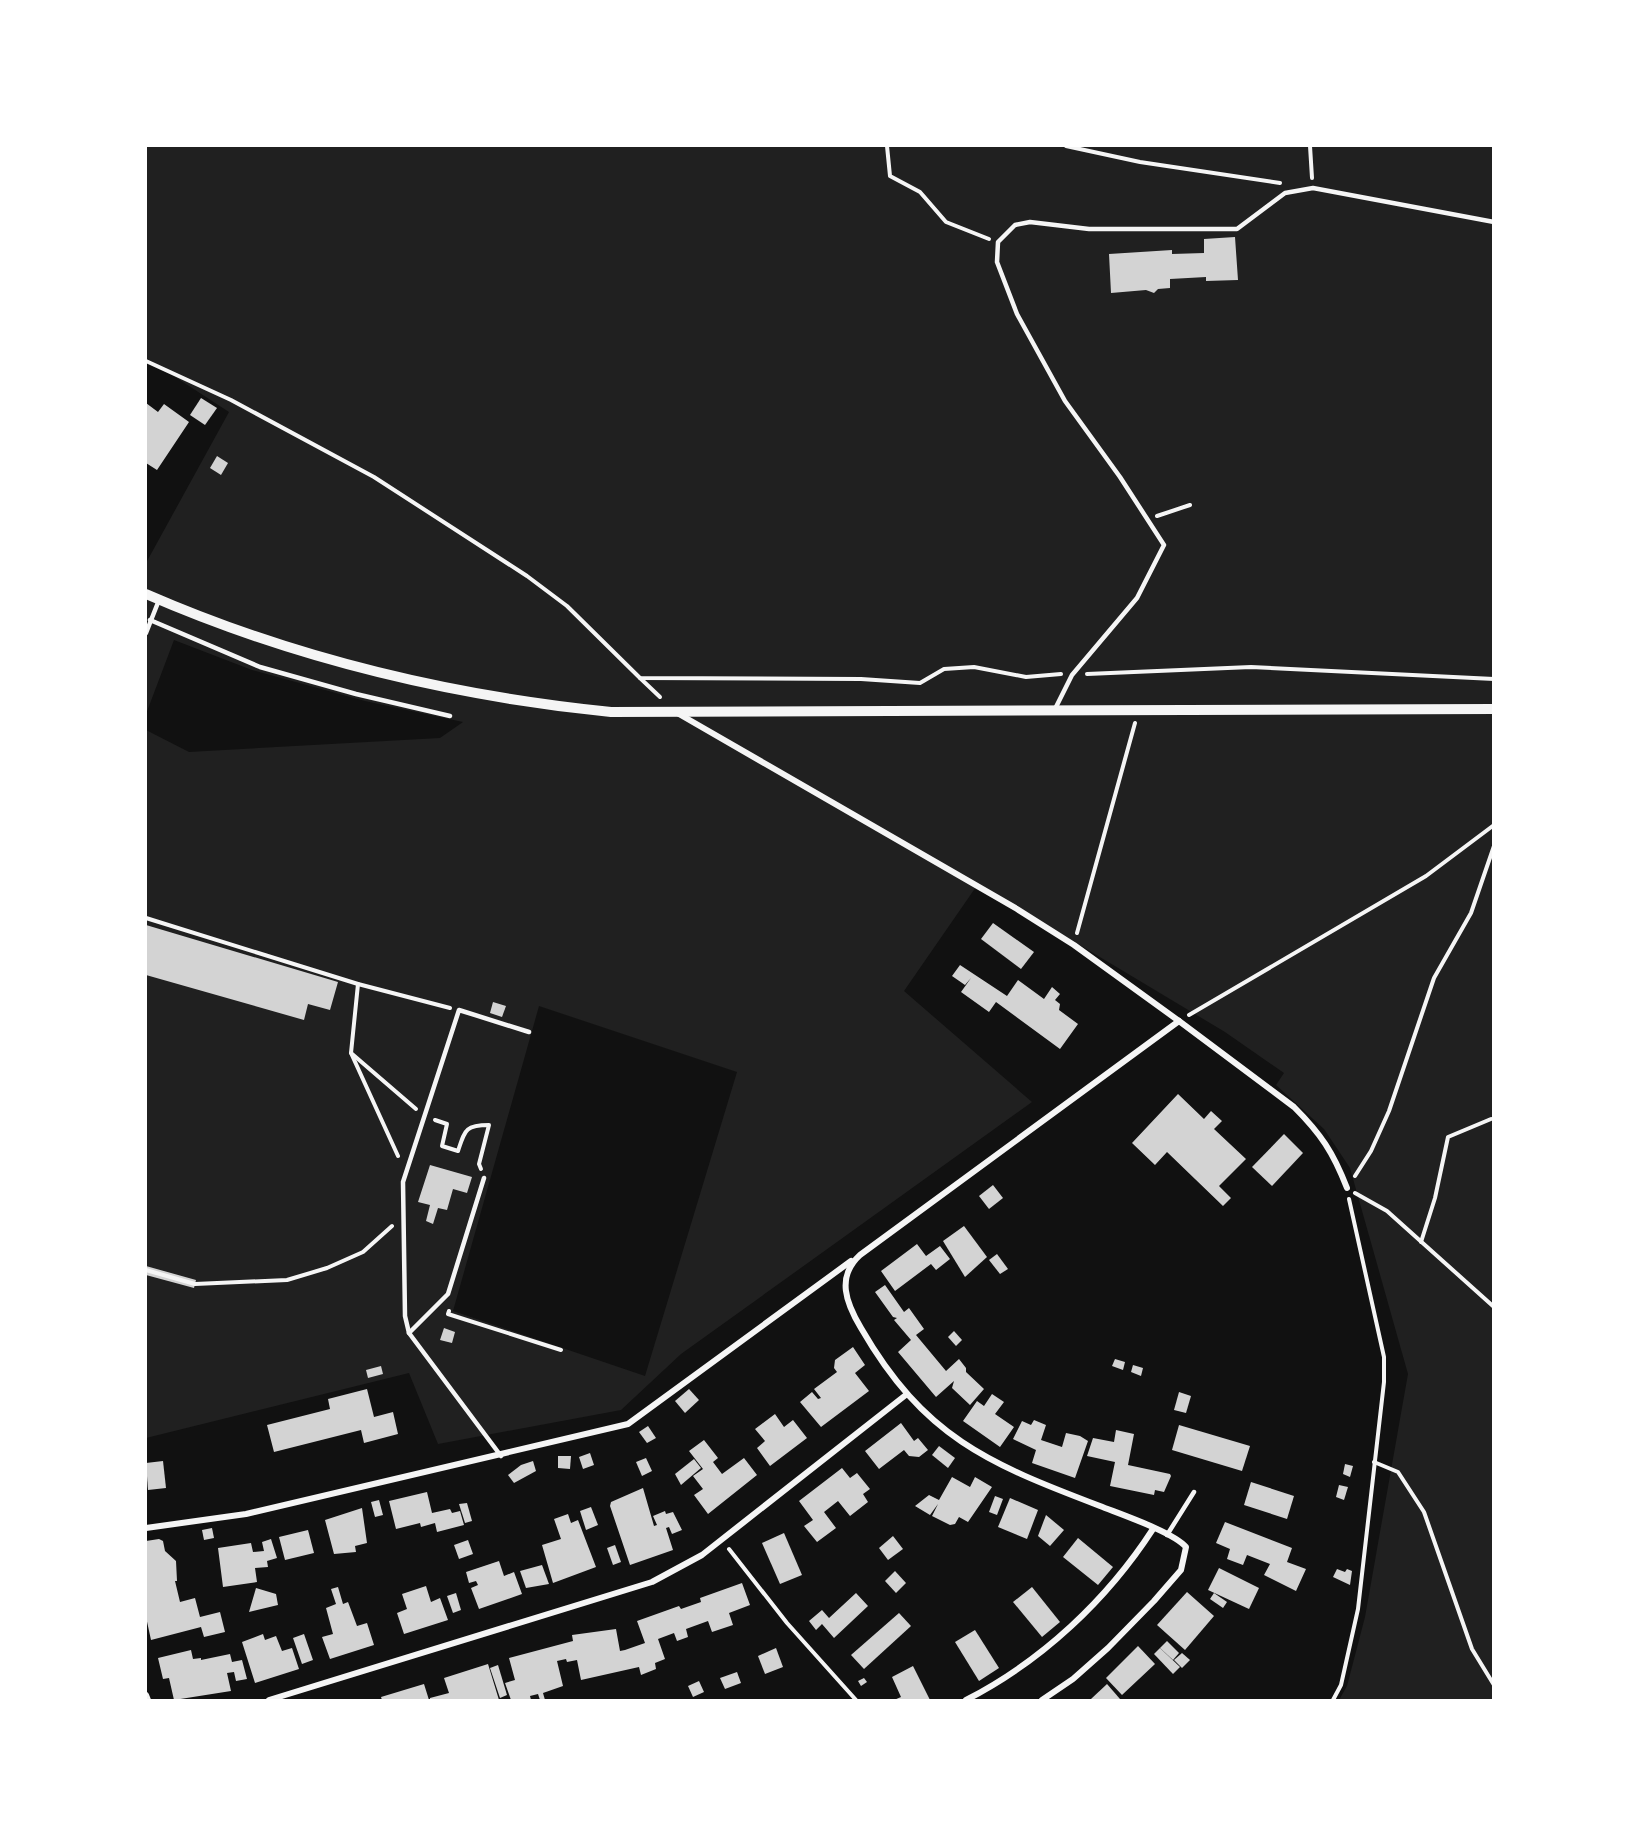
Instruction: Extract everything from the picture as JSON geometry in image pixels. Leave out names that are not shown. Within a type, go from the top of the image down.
[{"type":"street","points":[[146,594],[244,633],[319,656],[446,687],[525,703],[611,712],[678,714],[1494,709]]},
{"type":"street","points":[[678,714],[969,879],[1074,945],[1294,1107],[1320,1134],[1334,1155],[1347,1188]]},
{"type":"street","points":[[146,1528],[246,1514],[610,1430],[638,1420],[1179,1021]]},
{"type":"street","points":[[860,1255],[852,1262],[844,1280],[848,1302],[870,1345],[907,1395],[926,1415],[980,1455],[1021,1476],[1128,1516],[1179,1539],[1186,1547],[1181,1570],[1108,1648],[1073,1679],[1042,1701]]},
{"type":"street","points":[[269,1701],[652,1582],[702,1555],[907,1395]]},
{"type":"street","points":[[966,1701],[1065,1633],[1130,1564],[1153,1529]]},
{"type":"street","points":[[146,1695],[148,1701]]},
{"type":"lane","points":[[1054,712],[1072,675],[1137,598],[1164,546],[1148,519],[1065,401],[1017,314],[997,262],[998,242],[1015,225],[1030,222],[1089,229],[1237,229],[1286,193],[1313,188],[1494,222]]},
{"type":"lane","points":[[146,633],[159,600]]},
{"type":"lane","points":[[150,620],[260,666],[356,694],[450,716]]},
{"type":"lane","points":[[501,1456],[409,1333],[405,1317],[403,1182],[459,1010],[529,1032]]},
{"type":"lane","points":[[409,1333],[448,1294],[484,1178]]},
{"type":"lane","points":[[1167,1535],[1194,1492]]},
{"type":"path","points":[[887,146],[890,176],[920,192],[946,222],[998,242]]},
{"type":"path","points":[[1066,146],[1140,162],[1313,188],[1310,146]]},
{"type":"path","points":[[146,361],[231,400],[374,477],[527,576],[567,606],[640,678],[861,680],[920,683],[944,669],[974,667],[1026,676],[1251,667],[1494,679]]},
{"type":"path","points":[[1148,519],[1190,505]]},
{"type":"path","points":[[1074,945],[1139,711]]},
{"type":"path","points":[[1179,1021],[1426,876],[1494,825]]},
{"type":"path","points":[[1333,1701],[1341,1685],[1358,1609],[1384,1382],[1384,1357],[1347,1188],[1371,1151],[1389,1111],[1434,978],[1471,913],[1494,846]]},
{"type":"path","points":[[146,918],[358,984],[459,1010]]},
{"type":"path","points":[[358,984],[351,1053],[398,1155],[403,1182]]},
{"type":"path","points":[[351,1053],[425,1117],[447,1124],[442,1146],[458,1151],[465,1130],[474,1125],[489,1125],[479,1164],[484,1178]]},
{"type":"path","points":[[1422,1242],[1435,1198],[1448,1137],[1491,1119]]},
{"type":"path","points":[[1347,1188],[1387,1211],[1494,1307]]},
{"type":"path","points":[[146,1270],[196,1282],[287,1280],[327,1268],[363,1252],[404,1213]]},
{"type":"path","points":[[448,1294],[453,1295],[448,1314],[561,1350]]},
{"type":"path","points":[[1374,1462],[1398,1472],[1424,1512],[1472,1649],[1494,1685]]},
{"type":"path","points":[[722,1538],[787,1623],[856,1701]]},
{"type":"shaded area","points":[[146,146],[1493,146],[1493,1700],[1339,1700],[1347,1686],[1365,1617],[1408,1374],[1350,1168],[1324,1129],[1276,1085],[1284,1073],[1225,1032],[978,884],[904,991],[1032,1102],[681,1354],[621,1410],[438,1444],[409,1373],[146,1438],[146,730],[189,752],[440,738],[463,722],[365,701],[252,670],[174,640],[146,714],[146,563],[229,412],[146,358]],"holes":[[[539,1006],[737,1072],[645,1376],[453,1311]]]},
{"type":"building","points":[[1235,237],[1238,280],[1206,281],[1206,277],[1170,279],[1170,288],[1158,289],[1154,293],[1146,290],[1111,293],[1109,254],[1172,250],[1172,254],[1204,253],[1204,239]]},
{"type":"building","points":[[201,398],[217,408],[205,425],[190,415]]},
{"type":"building","points":[[146,403],[158,412],[164,404],[189,422],[157,470],[146,463]]},
{"type":"building","points":[[217,456],[228,463],[221,475],[210,468]]},
{"type":"building","points":[[993,923],[1034,952],[1021,969],[981,939]]},
{"type":"building","points":[[146,925],[338,982],[330,1010],[308,1004],[304,1020],[146,975]]},
{"type":"building","points":[[960,965],[1007,996],[1018,980],[1044,999],[1052,987],[1060,994],[1055,1000],[1060,1004],[1059,1010],[1078,1024],[1060,1049],[996,1002],[989,1012],[961,992],[971,978],[965,985],[952,976]]},
{"type":"building","points":[[493,1002],[506,1006],[502,1017],[490,1013]]},
{"type":"building","points":[[1178,1094],[1204,1119],[1211,1111],[1222,1121],[1214,1129],[1246,1159],[1219,1186],[1231,1198],[1223,1206],[1167,1152],[1155,1165],[1132,1143]]},
{"type":"building","points":[[1284,1134],[1303,1153],[1272,1186],[1252,1167]]},
{"type":"building","points":[[430,1165],[472,1177],[467,1193],[453,1189],[447,1210],[438,1208],[433,1224],[426,1221],[430,1205],[418,1202]]},
{"type":"building","points":[[993,1185],[1003,1198],[989,1209],[979,1196]]},
{"type":"building","points":[[964,1226],[987,1257],[965,1277],[943,1241]]},
{"type":"building","points":[[917,1244],[926,1256],[940,1246],[950,1259],[936,1270],[931,1264],[895,1291],[881,1271]]},
{"type":"building","points":[[997,1254],[1008,1269],[1000,1274],[989,1260]]},
{"type":"building","points":[[146,1266],[196,1280],[194,1288],[146,1275]]},
{"type":"building","points":[[885,1285],[904,1312],[909,1308],[924,1329],[916,1335],[946,1371],[959,1359],[966,1368],[966,1372],[984,1389],[970,1405],[952,1388],[954,1381],[936,1397],[898,1352],[911,1340],[894,1320],[897,1318],[893,1317],[875,1292]]},
{"type":"building","points":[[444,1328],[455,1332],[452,1343],[440,1340]]},
{"type":"building","points":[[954,1331],[962,1340],[956,1346],[948,1337]]},
{"type":"building","points":[[853,1347],[865,1365],[855,1373],[869,1391],[821,1427],[800,1402],[812,1392],[818,1399],[821,1398],[814,1389],[837,1372],[834,1368],[835,1360]]},
{"type":"building","points":[[1115,1359],[1125,1362],[1123,1370],[1112,1366]]},
{"type":"building","points":[[1133,1365],[1143,1368],[1141,1376],[1131,1372]]},
{"type":"building","points":[[381,1366],[383,1374],[368,1378],[366,1370]]},
{"type":"building","points":[[367,1389],[374,1417],[393,1412],[398,1434],[364,1443],[361,1430],[274,1452],[267,1425],[330,1409],[328,1399]]},
{"type":"building","points":[[689,1389],[699,1400],[685,1413],[675,1401]]},
{"type":"building","points":[[1179,1392],[1191,1396],[1186,1413],[1174,1410]]},
{"type":"building","points":[[992,1394],[1004,1402],[995,1414],[1014,1427],[1000,1447],[963,1421],[977,1401],[984,1406]]},
{"type":"building","points":[[775,1414],[784,1427],[793,1420],[807,1438],[770,1466],[757,1448],[765,1441],[755,1429]]},
{"type":"building","points":[[1034,1420],[1046,1425],[1041,1440],[1062,1447],[1066,1433],[1080,1436],[1088,1441],[1075,1478],[1032,1463],[1036,1450],[1013,1439],[1022,1421],[1031,1425]]},
{"type":"building","points":[[901,1423],[914,1441],[918,1438],[928,1450],[919,1457],[909,1456],[904,1450],[879,1469],[865,1451]]},
{"type":"building","points":[[1179,1425],[1250,1446],[1242,1471],[1172,1450]]},
{"type":"building","points":[[648,1426],[656,1438],[647,1443],[639,1432]]},
{"type":"building","points":[[1116,1430],[1134,1434],[1128,1465],[1170,1474],[1164,1492],[1155,1490],[1154,1495],[1110,1486],[1115,1462],[1087,1456],[1093,1438],[1114,1442]]},
{"type":"building","points":[[704,1440],[718,1458],[713,1462],[722,1474],[744,1458],[757,1475],[708,1514],[694,1495],[703,1489],[693,1476],[703,1469],[689,1451]]},
{"type":"building","points":[[939,1446],[955,1458],[948,1468],[932,1455]]},
{"type":"building","points":[[590,1453],[594,1465],[583,1469],[579,1457]]},
{"type":"building","points":[[558,1456],[571,1456],[570,1469],[558,1468]]},
{"type":"building","points":[[646,1458],[652,1471],[642,1476],[636,1462]]},
{"type":"building","points":[[694,1459],[701,1468],[681,1485],[675,1474]]},
{"type":"building","points":[[163,1461],[166,1488],[148,1490],[146,1463]]},
{"type":"building","points":[[533,1461],[536,1471],[514,1483],[508,1475],[521,1465]]},
{"type":"building","points":[[1345,1464],[1353,1466],[1350,1477],[1343,1474]]},
{"type":"building","points":[[842,1468],[850,1478],[857,1473],[870,1489],[863,1494],[868,1502],[850,1516],[838,1501],[824,1512],[836,1528],[817,1542],[804,1526],[813,1520],[799,1501]]},
{"type":"building","points":[[952,1477],[970,1487],[975,1477],[992,1487],[968,1522],[959,1517],[955,1524],[950,1525],[932,1516],[938,1504],[930,1515],[915,1506],[929,1495],[939,1500]]},
{"type":"building","points":[[1251,1482],[1294,1496],[1287,1519],[1244,1505]]},
{"type":"building","points":[[1339,1485],[1348,1487],[1344,1500],[1336,1497]]},
{"type":"building","points":[[643,1488],[654,1526],[657,1525],[653,1516],[665,1511],[666,1514],[673,1512],[682,1530],[672,1534],[669,1527],[666,1528],[673,1550],[630,1565],[610,1506],[611,1502]]},
{"type":"building","points":[[427,1492],[432,1513],[450,1509],[452,1513],[460,1511],[464,1525],[437,1532],[435,1523],[421,1527],[420,1523],[396,1529],[389,1501]]},
{"type":"building","points":[[995,1496],[1003,1499],[997,1515],[989,1512]]},
{"type":"building","points":[[1010,1498],[1038,1510],[1027,1539],[998,1527]]},
{"type":"building","points":[[379,1500],[383,1515],[375,1517],[371,1502]]},
{"type":"building","points":[[467,1503],[472,1521],[465,1523],[459,1504]]},
{"type":"building","points":[[591,1507],[598,1525],[586,1530],[580,1511]]},
{"type":"building","points":[[362,1508],[367,1543],[355,1546],[356,1552],[334,1554],[325,1520]]},
{"type":"building","points":[[568,1514],[571,1523],[578,1520],[596,1567],[553,1583],[542,1545],[561,1539],[554,1519]]},
{"type":"building","points":[[1046,1515],[1064,1530],[1050,1546],[1038,1536]]},
{"type":"building","points":[[1225,1522],[1292,1548],[1287,1562],[1306,1569],[1296,1591],[1264,1575],[1270,1564],[1247,1555],[1243,1565],[1227,1559],[1230,1549],[1216,1543]]},
{"type":"building","points":[[212,1528],[214,1538],[204,1540],[202,1530]]},
{"type":"building","points":[[308,1530],[314,1553],[285,1560],[279,1537]]},
{"type":"building","points":[[784,1533],[802,1575],[780,1584],[762,1543]]},
{"type":"building","points":[[893,1536],[903,1549],[888,1560],[879,1548]]},
{"type":"building","points":[[1078,1538],[1113,1567],[1098,1585],[1063,1557]]},
{"type":"building","points":[[159,1539],[163,1541],[165,1551],[176,1561],[177,1581],[175,1581],[180,1602],[195,1598],[200,1617],[220,1612],[225,1632],[204,1637],[201,1627],[151,1640],[146,1617],[146,1541]]},
{"type":"building","points":[[271,1539],[277,1558],[267,1561],[268,1567],[255,1568],[257,1582],[223,1587],[218,1548],[251,1543],[253,1552],[264,1551],[262,1542]]},
{"type":"building","points":[[468,1540],[473,1554],[459,1559],[454,1545]]},
{"type":"building","points":[[615,1545],[621,1562],[613,1565],[607,1548]]},
{"type":"building","points":[[499,1561],[504,1576],[514,1572],[522,1594],[479,1609],[471,1588],[478,1585],[476,1581],[469,1583],[466,1572]]},
{"type":"building","points":[[542,1565],[549,1584],[526,1588],[520,1571]]},
{"type":"building","points":[[1219,1568],[1259,1588],[1249,1609],[1208,1590]]},
{"type":"building","points":[[1337,1569],[1345,1572],[1347,1569],[1352,1571],[1350,1585],[1333,1577]]},
{"type":"building","points":[[895,1571],[906,1583],[896,1593],[885,1581]]},
{"type":"building","points":[[742,1583],[750,1605],[729,1613],[733,1625],[712,1632],[708,1621],[686,1629],[688,1637],[677,1641],[674,1633],[658,1639],[665,1659],[655,1663],[656,1669],[641,1675],[639,1667],[581,1680],[577,1660],[567,1662],[566,1659],[557,1661],[563,1686],[543,1693],[545,1700],[540,1700],[538,1694],[530,1696],[531,1700],[511,1700],[505,1683],[515,1680],[509,1658],[573,1641],[572,1635],[616,1629],[620,1651],[625,1650],[645,1643],[637,1621],[679,1606],[681,1609],[701,1602],[700,1598]]},
{"type":"building","points":[[426,1586],[431,1602],[440,1598],[448,1620],[404,1634],[397,1613],[407,1609],[402,1594]]},
{"type":"building","points":[[338,1587],[343,1604],[348,1602],[357,1626],[367,1623],[374,1645],[330,1659],[322,1637],[333,1634],[326,1608],[336,1604],[331,1589]]},
{"type":"building","points":[[1032,1587],[1060,1622],[1042,1637],[1013,1602]]},
{"type":"building","points":[[256,1588],[276,1594],[278,1605],[249,1612]]},
{"type":"building","points":[[1187,1592],[1214,1616],[1185,1650],[1157,1625]]},
{"type":"building","points":[[456,1593],[461,1610],[453,1613],[447,1596]]},
{"type":"building","points":[[856,1593],[868,1606],[834,1638],[822,1624],[816,1630],[809,1621],[822,1610],[829,1618]]},
{"type":"building","points":[[1214,1593],[1227,1602],[1223,1608],[1210,1599]]},
{"type":"building","points":[[899,1613],[911,1626],[864,1669],[851,1655]]},
{"type":"building","points":[[975,1630],[999,1668],[979,1681],[955,1642]]},
{"type":"building","points":[[263,1634],[265,1640],[276,1636],[282,1651],[292,1648],[299,1669],[255,1683],[242,1642]]},
{"type":"building","points":[[304,1634],[313,1660],[302,1664],[293,1638]]},
{"type":"building","points":[[1167,1641],[1179,1653],[1173,1660],[1160,1648]]},
{"type":"building","points":[[1138,1646],[1155,1664],[1122,1695],[1106,1678]]},
{"type":"building","points":[[776,1648],[783,1667],[765,1674],[758,1656]]},
{"type":"building","points":[[1160,1648],[1180,1667],[1173,1674],[1154,1654]]},
{"type":"building","points":[[191,1650],[193,1659],[201,1658],[201,1660],[230,1654],[232,1662],[242,1660],[247,1679],[236,1681],[234,1672],[227,1673],[231,1691],[174,1700],[169,1678],[163,1679],[158,1658]]},
{"type":"building","points":[[1182,1653],[1190,1660],[1182,1668],[1174,1660]]},
{"type":"building","points":[[488,1664],[499,1700],[430,1700],[430,1698],[449,1693],[444,1678]]},
{"type":"building","points":[[498,1665],[507,1695],[500,1698],[490,1668]]},
{"type":"building","points":[[913,1666],[930,1700],[894,1700],[901,1697],[892,1677]]},
{"type":"building","points":[[737,1672],[741,1683],[725,1689],[720,1678]]},
{"type":"building","points":[[864,1678],[867,1682],[861,1686],[858,1681]]},
{"type":"building","points":[[699,1681],[704,1692],[693,1697],[688,1686]]},
{"type":"building","points":[[424,1684],[429,1700],[382,1700],[381,1697]]},
{"type":"building","points":[[1107,1684],[1120,1699],[1091,1699]]}]
